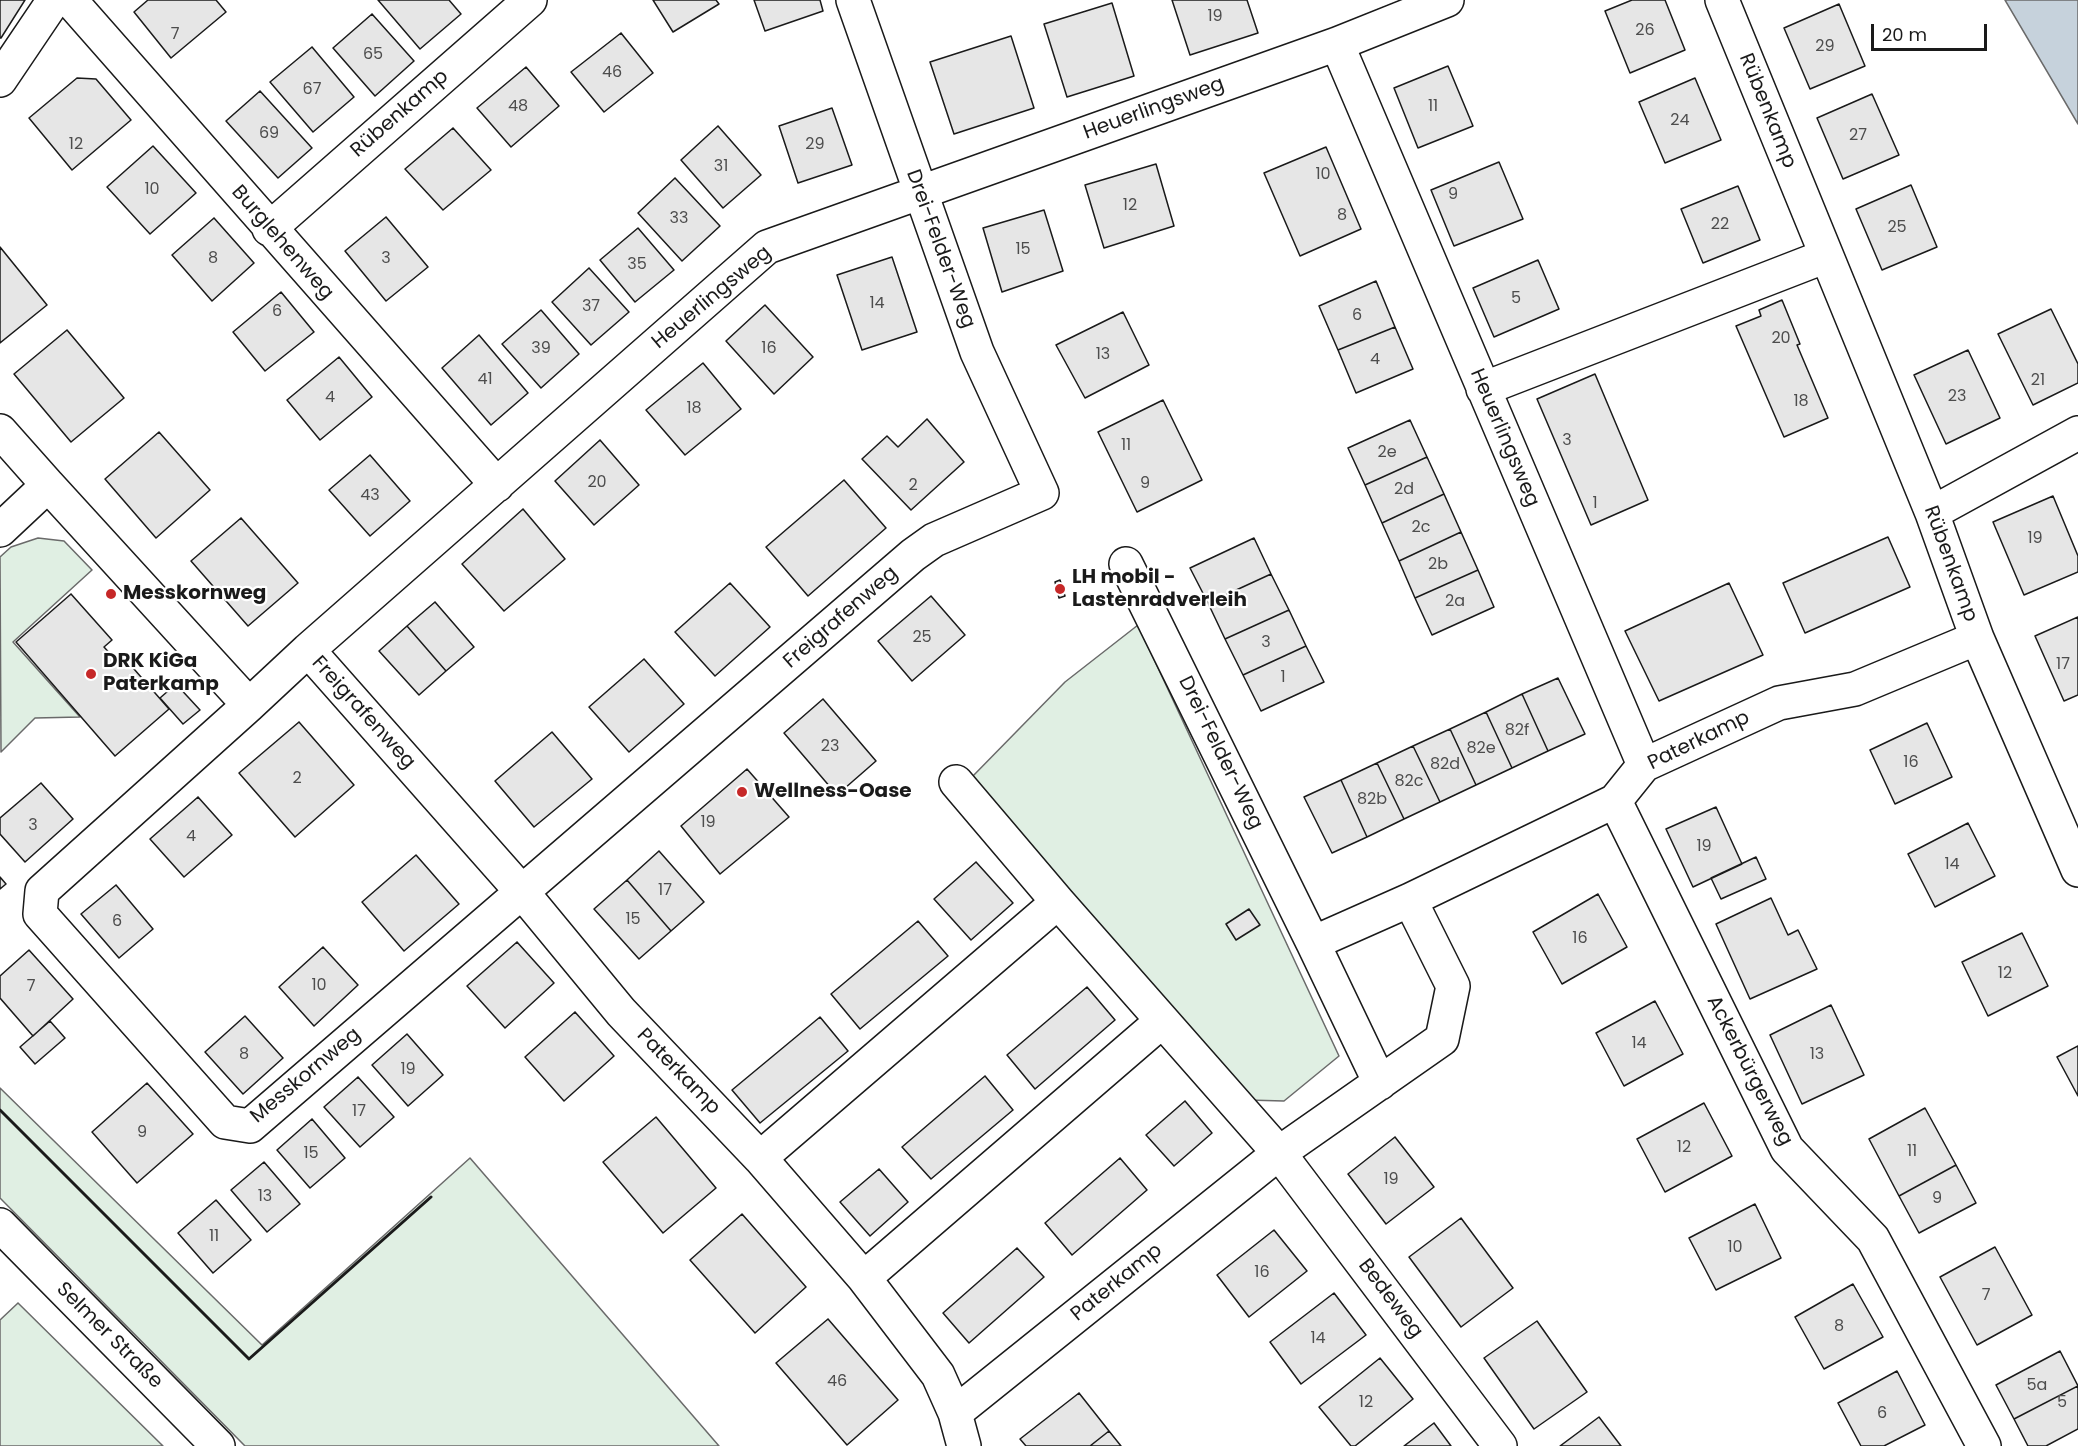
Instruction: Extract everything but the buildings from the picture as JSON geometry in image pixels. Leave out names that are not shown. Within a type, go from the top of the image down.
[{"type":"street","points":[[0,80],[54,0]]},
{"type":"street","name":"Burglehenweg","points":[[69,0],[497,485]]},
{"type":"street","name":"Rübenkamp","points":[[269,229],[530,0]]},
{"type":"street","name":"Drei-Felder-Weg","points":[[853,0],[919,193],[977,352],[1042,493]]},
{"type":"street","name":"Heuerlingsweg","points":[[308,650],[767,247],[1337,44],[1447,0]]},
{"type":"street","name":"Rübenkamp","points":[[1722,0],[1932,513],[1977,638],[2078,870]]},
{"type":"street","name":"Heuerlingsweg","points":[[1337,44],[1644,765]]},
{"type":"street","points":[[1483,389],[1826,256]]},
{"type":"street","points":[[0,431],[249,705]]},
{"type":"street","points":[[1932,513],[2078,433]]},
{"type":"street","points":[[0,530],[48,485]]},
{"type":"street","name":"Freigrafenweg","points":[[522,892],[913,555],[934,540],[1042,493]]},
{"type":"street","name":"Drei-Felder-Weg","points":[[1126,564],[1313,943]]},
{"type":"street","name":"Paterkamp","points":[[1313,943],[1410,900],[1615,801],[1644,765],[1779,703],[1855,689],[1977,638]]},
{"type":"street","name":"Freigrafenweg","points":[[249,705],[308,650],[522,892],[621,1012]]},
{"type":"street","name":"Messkornweg","points":[[249,705],[42,891],[39,914],[225,1122],[250,1126],[522,892]]},
{"type":"street","points":[[956,782],[1058,902],[1279,1153]]},
{"type":"street","name":"Ackerbürgerweg","points":[[1615,801],[1787,1149],[1873,1239],[1983,1446]]},
{"type":"street","name":"Paterkamp","points":[[955,1413],[1279,1153],[1442,1039],[1454,986],[1410,900]]},
{"type":"street","points":[[760,1158],[1058,902]]},
{"type":"street","points":[[1313,943],[1380,1083]]},
{"type":"street","name":"Paterkamp","points":[[621,1012],[760,1158],[864,1278],[938,1375],[955,1413],[964,1446]]},
{"type":"street","points":[[864,1278],[1162,1021]]},
{"type":"street","name":"Bedeweg","points":[[1279,1153],[1500,1446]]},
{"type":"street","name":"Selmer Straße","points":[[0,1225],[218,1446]]},
{"type":"green space","points":[[38,538],[64,541],[92,570],[13,642],[80,717],[35,718],[1,752],[0,557],[11,547]]},
{"type":"green space","points":[[1138,625],[1339,1056],[1284,1101],[1247,1100],[971,778],[1065,682]]},
{"type":"green space","points":[[0,1088],[262,1345],[470,1158],[719,1446],[245,1446],[0,1198]]},
{"type":"green space","points":[[18,1303],[163,1446],[0,1446],[0,1320]]},
{"type":"shaded area","points":[[2005,0],[2078,0],[2078,124]]},
{"type":"wall","points":[[0,1110],[249,1359],[431,1197]]},
{"type":"place","name":"LH mobil - Lastenradverleih","points":[[1060,589]]},
{"type":"place","name":"Messkornweg","points":[[111,594]]},
{"type":"place","name":"DRK KiGa Paterkamp","points":[[91,674]]},
{"type":"place","name":"Wellness-Oase","points":[[742,792]]}]
